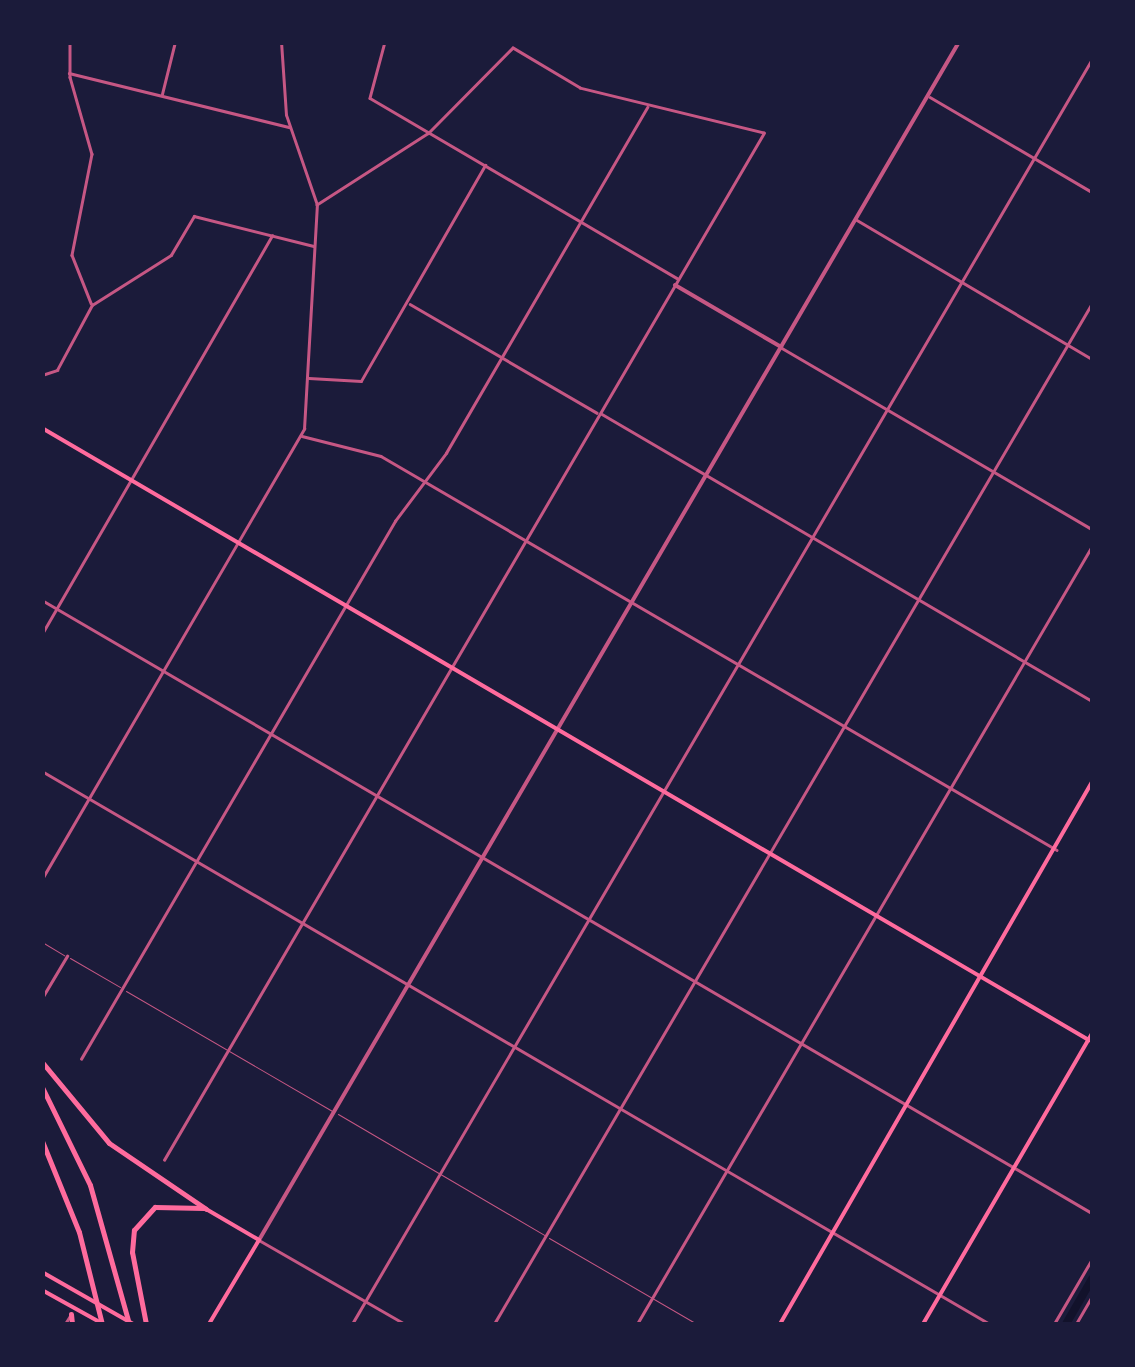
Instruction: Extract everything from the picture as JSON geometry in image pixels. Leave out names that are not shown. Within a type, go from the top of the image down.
[{"type":"highway","points":[[42,1062],[109,1143],[206,1208]]},
{"type":"highway","points":[[42,1087],[90,1185],[131,1324]]},
{"type":"highway","points":[[42,1141],[79,1232],[102,1324]]},
{"type":"highway","points":[[146,1324],[132,1252],[134,1230],[155,1207],[206,1208]]},
{"type":"highway","points":[[69,1324],[72,1311]]},
{"type":"main road","points":[[42,428],[1091,1041]]},
{"type":"main road","points":[[780,1324],[1057,850],[1092,782]]},
{"type":"main road","points":[[1092,808],[1092,844]]},
{"type":"main road","points":[[922,1324],[1092,1034]]},
{"type":"main road","points":[[206,1208],[259,1240],[209,1324]]},
{"type":"main road","points":[[42,1272],[131,1324]]},
{"type":"main road","points":[[42,1290],[72,1311],[102,1324]]},
{"type":"main road","points":[[72,1311],[80,1294]]},
{"type":"street","points":[[70,42],[69,73],[92,142],[72,255],[92,304]]},
{"type":"street","points":[[162,96],[175,42]]},
{"type":"street","points":[[42,879],[300,436],[317,205],[290,128],[281,42]]},
{"type":"street","points":[[385,42],[370,98],[580,221],[781,347],[1092,529]]},
{"type":"street","points":[[405,1324],[259,1240],[959,42]]},
{"type":"street","points":[[164,1160],[764,134],[580,88],[513,48],[430,133],[317,205]]},
{"type":"street","points":[[352,1324],[1092,59]]},
{"type":"street","points":[[69,73],[290,128]]},
{"type":"street","points":[[928,96],[1092,192]]},
{"type":"street","points":[[81,1058],[274,735],[345,605],[422,481],[446,453],[648,105]]},
{"type":"street","points":[[307,378],[361,381],[484,165]]},
{"type":"street","points":[[42,375],[56,370],[92,304],[171,255],[194,216],[315,246]]},
{"type":"street","points":[[856,220],[1092,359]]},
{"type":"street","points":[[42,634],[272,236]]},
{"type":"street","points":[[408,302],[1092,702]]},
{"type":"street","points":[[494,1324],[1092,303]]},
{"type":"street","points":[[300,436],[380,456],[1057,850]]},
{"type":"street","points":[[638,1324],[1092,546]]},
{"type":"street","points":[[42,600],[1092,1214]]},
{"type":"street","points":[[42,771],[990,1324]]},
{"type":"street","points":[[42,998],[67,956]]},
{"type":"street","points":[[1054,1324],[1092,1260]]},
{"type":"street","points":[[1076,1324],[1092,1296]]},
{"type":"lane","points":[[42,942],[698,1324]]},
{"type":"waterway","points":[[1066,1324],[1092,1279]]}]
